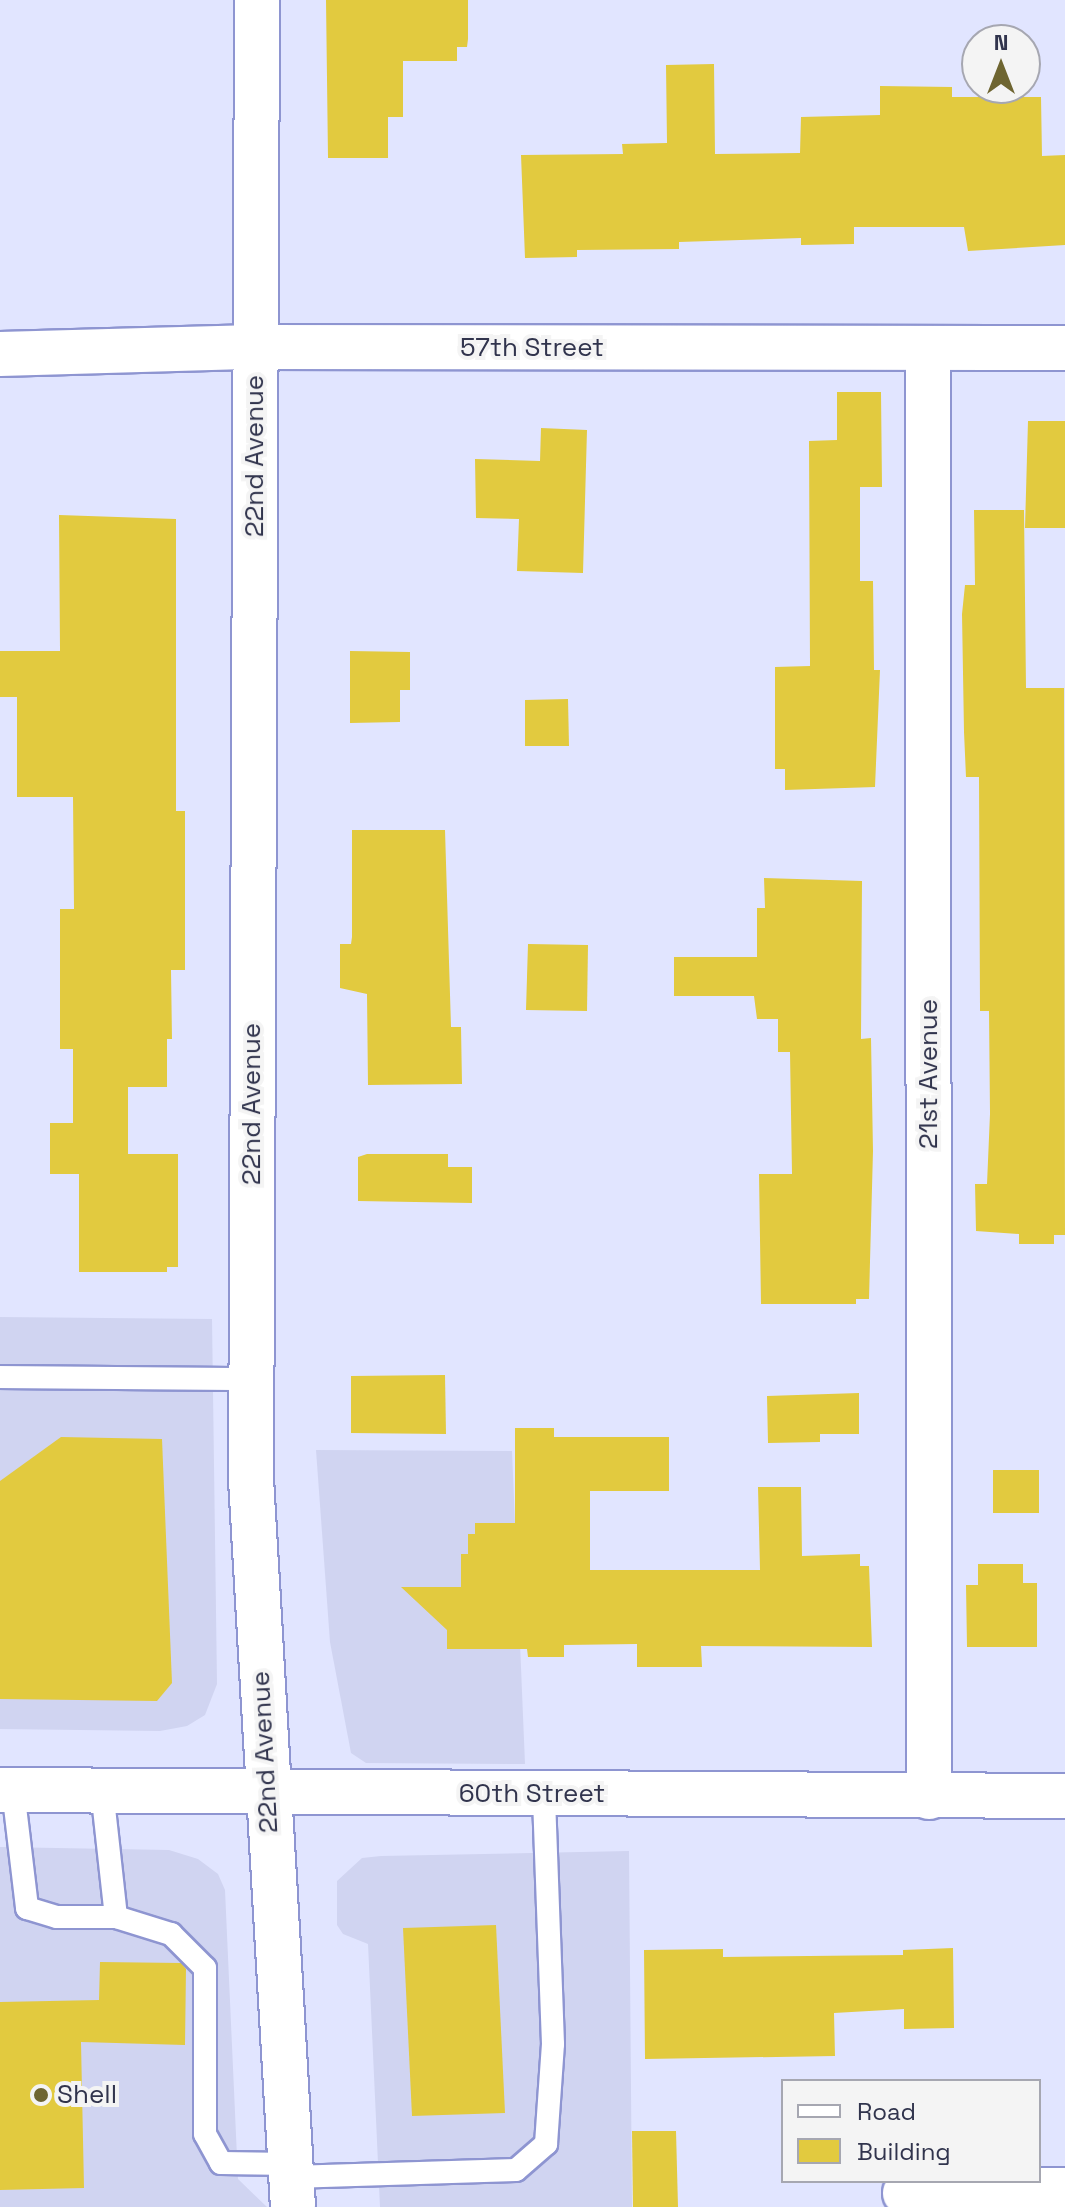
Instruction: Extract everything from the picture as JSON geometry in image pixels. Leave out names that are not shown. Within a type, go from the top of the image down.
[{"type":"street","name":"22nd Avenue","points":[[257,0],[252,1491],[292,2183]]},
{"type":"street","name":"57th Street","points":[[0,354],[255,347],[1065,348]]},
{"type":"street","name":"21st Avenue","points":[[928,350],[929,1797]]},
{"type":"street","name":"60th Street","points":[[6,1790],[1065,1796]]},
{"type":"street","points":[[905,2193],[1065,2190]]},
{"type":"lane","points":[[0,1377],[252,1379]]},
{"type":"lane","points":[[6,1790],[27,1908],[57,1917],[116,1917],[171,1934],[205,1968],[205,2134],[221,2163],[292,2183],[516,2170],[546,2144],[553,2044],[544,1794]]},
{"type":"lane","points":[[102,1790],[116,1917]]},
{"type":"shaded area","points":[[0,1317],[212,1319],[217,1684],[205,1715],[187,1726],[160,1731],[0,1729]]},
{"type":"shaded area","points":[[316,1450],[512,1451],[525,1764],[366,1763],[351,1753],[330,1642]]},
{"type":"shaded area","points":[[0,1847],[169,1850],[198,1859],[218,1874],[225,1890],[238,2179],[267,2207],[0,2207]]},
{"type":"shaded area","points":[[629,1851],[632,2207],[380,2207],[368,1944],[343,1934],[337,1925],[337,1881],[362,1858],[381,1856]]},
{"type":"building","points":[[326,0],[468,0],[467,47],[457,47],[457,61],[403,61],[403,117],[388,117],[388,158],[328,158]]},
{"type":"building","points":[[714,64],[715,154],[800,153],[801,117],[880,115],[880,86],[952,87],[952,97],[961,97],[961,104],[1041,104],[1041,97],[1042,156],[1065,155],[1065,245],[968,251],[964,227],[854,227],[854,244],[801,245],[801,238],[679,242],[679,249],[577,250],[577,257],[525,258],[521,155],[623,154],[622,144],[667,143],[666,65]]},
{"type":"building","points":[[837,392],[881,392],[882,487],[860,487],[860,581],[873,581],[874,670],[880,670],[875,787],[785,790],[785,769],[775,769],[775,667],[810,666],[809,441],[837,440]]},
{"type":"building","points":[[1028,421],[1065,421],[1065,528],[1025,528]]},
{"type":"building","points":[[541,428],[587,430],[583,573],[517,571],[519,519],[476,518],[475,459],[540,461]]},
{"type":"building","points":[[974,510],[1024,510],[1026,688],[1064,688],[1065,1235],[1054,1235],[1054,1244],[1019,1244],[1019,1234],[976,1231],[975,1184],[987,1184],[990,1114],[989,1011],[980,1011],[979,777],[966,777],[964,732],[962,614],[965,585],[975,585]]},
{"type":"building","points":[[59,515],[176,519],[176,811],[185,811],[185,970],[171,970],[172,1039],[167,1039],[167,1087],[128,1087],[128,1154],[178,1154],[178,1267],[167,1267],[167,1272],[79,1272],[79,1174],[50,1174],[50,1123],[73,1123],[73,1049],[60,1049],[60,909],[74,909],[73,797],[17,797],[17,697],[0,697],[0,651],[60,651]]},
{"type":"building","points":[[350,651],[410,652],[410,690],[400,690],[400,722],[350,723]]},
{"type":"building","points":[[568,699],[569,746],[525,746],[525,700]]},
{"type":"building","points":[[352,830],[445,830],[451,1027],[461,1027],[462,1084],[368,1085],[367,994],[340,988],[340,944],[351,944],[352,937]]},
{"type":"building","points":[[764,878],[862,881],[861,1039],[871,1038],[873,1151],[869,1299],[856,1299],[856,1304],[761,1304],[759,1174],[792,1174],[790,1052],[778,1052],[778,1019],[757,1019],[754,996],[674,996],[674,957],[757,957],[757,908],[765,908]]},
{"type":"building","points":[[528,944],[588,945],[587,1011],[526,1010]]},
{"type":"building","points":[[367,1154],[448,1154],[448,1167],[472,1167],[472,1203],[358,1201],[358,1157]]},
{"type":"building","points":[[445,1375],[446,1434],[351,1433],[351,1376]]},
{"type":"building","points":[[859,1393],[859,1434],[820,1434],[820,1442],[768,1443],[767,1396]]},
{"type":"building","points":[[515,1428],[554,1428],[554,1437],[669,1437],[669,1491],[590,1491],[590,1570],[760,1570],[758,1487],[801,1487],[802,1556],[860,1554],[860,1566],[869,1566],[872,1647],[701,1646],[702,1667],[637,1667],[637,1644],[564,1645],[564,1657],[528,1657],[527,1649],[447,1649],[447,1630],[401,1587],[461,1587],[461,1554],[468,1554],[468,1534],[475,1534],[475,1523],[515,1523]]},
{"type":"building","points":[[61,1437],[162,1439],[172,1683],[157,1701],[0,1699],[0,1481]]},
{"type":"building","points":[[993,1470],[1039,1470],[1039,1513],[993,1513]]},
{"type":"building","points":[[978,1564],[1023,1564],[1023,1583],[1037,1583],[1037,1647],[967,1647],[966,1585],[978,1585]]},
{"type":"building","points":[[496,1925],[505,2113],[412,2116],[403,1928]]},
{"type":"building","points":[[953,1948],[954,2028],[904,2029],[904,2009],[834,2013],[835,2056],[645,2059],[644,1950],[723,1949],[723,1957],[903,1955],[903,1950]]},
{"type":"building","name":"Shell","points":[[100,1962],[181,1963],[186,1969],[185,2045],[81,2042],[84,2188],[0,2190],[0,2002],[99,2000]]},
{"type":"building","points":[[632,2131],[676,2131],[678,2207],[633,2207]]},
{"type":"place","name":"Shell","points":[[41,2095]]}]
